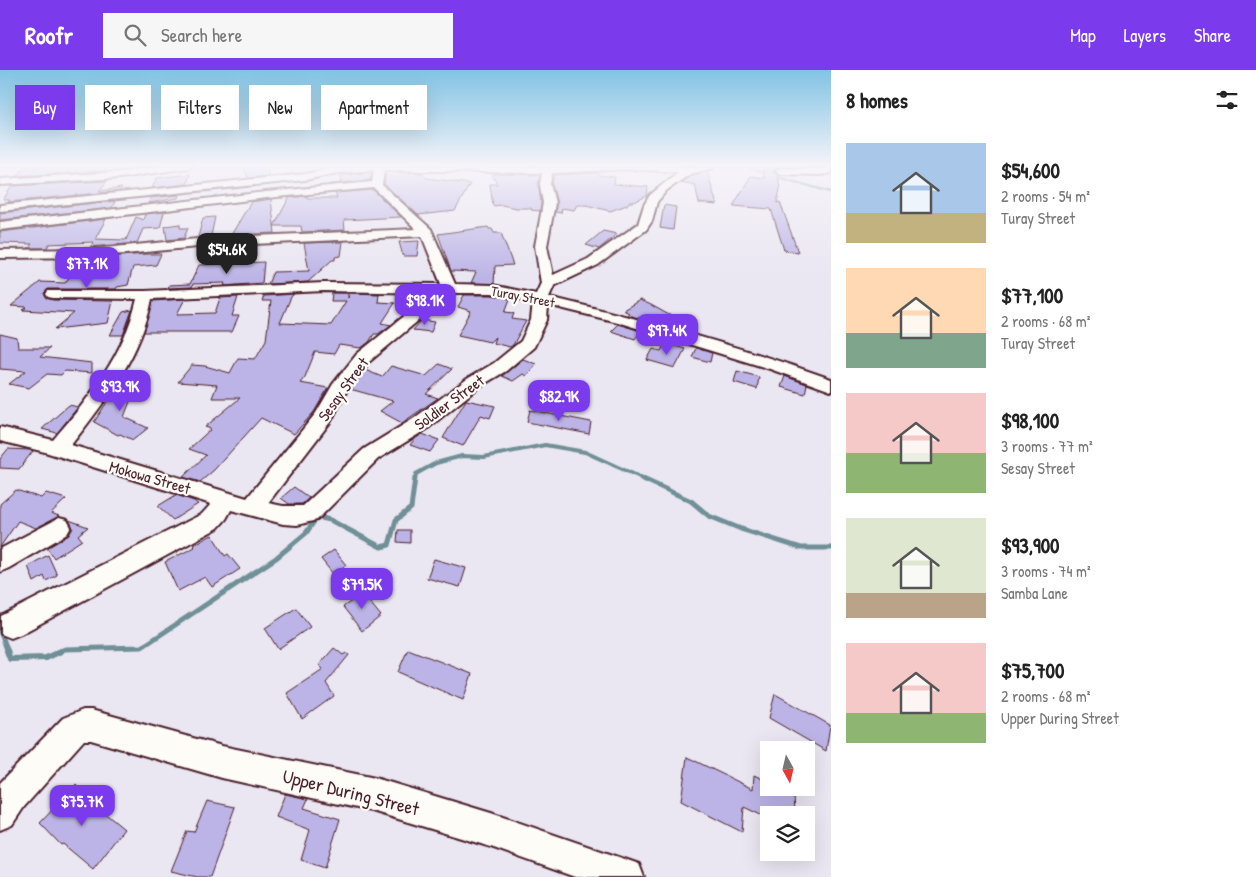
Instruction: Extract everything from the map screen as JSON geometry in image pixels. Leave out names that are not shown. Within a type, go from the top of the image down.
[{"type":"street","points":[[0,208],[56,203]]},
{"type":"street","points":[[0,226],[198,203]]},
{"type":"street","points":[[395,203],[427,232],[450,288]]},
{"type":"street","name":"Soldier Street","points":[[300,516],[309,514],[317,508],[371,454],[420,424],[473,383],[500,367],[528,344],[539,320],[545,291],[541,246],[549,203]]},
{"type":"street","points":[[545,291],[593,262],[642,227],[646,221],[646,210],[651,203]]},
{"type":"street","points":[[0,254],[93,253],[208,242],[427,232]]},
{"type":"street","name":"Turay Street","points":[[53,294],[145,295],[324,287],[545,291],[622,318],[831,385]]},
{"type":"street","name":"Sesay Street","points":[[252,507],[324,416],[339,388],[363,358],[450,288]]},
{"type":"street","points":[[58,448],[92,406],[130,344],[142,313],[145,295]]},
{"type":"street","name":"Mokowa Street","points":[[0,434],[58,448],[191,488],[224,500],[283,516],[300,516]]},
{"type":"street","points":[[11,625],[210,521],[218,513],[224,500]]},
{"type":"street","points":[[0,561],[60,527]]},
{"type":"street","name":"Upper During Street","points":[[0,813],[12,795],[74,729],[92,724],[222,762],[374,795],[490,830],[626,877]]},
{"type":"building","points":[[114,203],[112,208],[0,220],[0,213]]},
{"type":"building","points":[[251,203],[271,203],[275,233],[231,235]]},
{"type":"building","points":[[287,203],[386,203],[401,217],[344,220],[345,230],[302,232],[301,226],[274,226]]},
{"type":"building","points":[[404,203],[460,203],[455,211],[418,215]]},
{"type":"building","points":[[493,203],[541,203],[540,211],[531,210],[531,208],[493,206]]},
{"type":"building","points":[[557,203],[629,203],[610,211],[586,205],[577,205],[574,210],[562,208],[561,213],[555,212]]},
{"type":"building","points":[[699,203],[716,203],[717,205]]},
{"type":"building","points":[[735,203],[780,203],[798,252],[784,250],[771,209],[733,206]]},
{"type":"building","points":[[664,205],[676,207],[673,230],[660,228]]},
{"type":"building","points":[[164,212],[160,228],[143,229],[137,243],[90,247],[94,242],[49,244],[47,248],[28,248],[32,244],[0,243],[0,232],[106,219],[95,239],[126,240],[136,217],[143,220],[145,214]]},
{"type":"building","points":[[215,217],[211,236],[198,237],[203,218]]},
{"type":"building","points":[[180,224],[180,228],[188,228],[184,238],[167,240],[165,226]]},
{"type":"building","points":[[488,227],[494,233],[501,233],[513,265],[495,266],[494,284],[471,283],[476,272],[451,271],[438,234]]},
{"type":"building","points":[[603,231],[617,234],[599,249],[586,245]]},
{"type":"building","points":[[419,241],[417,256],[403,256],[399,242]]},
{"type":"building","points":[[343,242],[341,256],[335,257],[335,260],[332,260],[308,282],[268,284],[273,272],[309,271],[304,243]]},
{"type":"building","points":[[161,254],[156,265],[133,267],[128,285],[117,287],[116,289],[48,289],[44,293],[46,298],[53,300],[113,301],[108,323],[55,329],[74,313],[23,310],[27,307],[11,306],[40,282],[65,283],[82,259]]},
{"type":"building","points":[[264,262],[262,283],[224,286],[225,283],[193,284],[192,287],[168,288],[169,285],[190,284],[199,265]]},
{"type":"building","points":[[332,293],[348,293],[348,298],[350,293],[379,294],[378,302],[395,303],[382,323],[391,325],[378,334],[374,334],[369,342],[361,348],[339,345],[334,354],[315,352],[305,377],[300,383],[328,388],[314,412],[294,434],[261,418],[214,470],[200,482],[183,477],[206,455],[189,449],[211,429],[205,427],[240,398],[212,398],[217,385],[178,382],[192,365],[205,366],[230,373],[238,358],[255,359],[266,340],[271,301],[262,301],[264,296],[294,294],[280,323],[331,325],[346,301],[331,301]]},
{"type":"building","points":[[464,295],[492,295],[510,299],[505,312],[514,313],[512,319],[526,321],[513,345],[510,347],[493,343],[495,337],[490,342],[458,335],[471,311],[458,307]]},
{"type":"building","points":[[238,297],[232,316],[239,316],[232,332],[144,332],[153,301],[185,299],[177,314],[215,313],[220,298]]},
{"type":"building","points":[[640,300],[680,321],[669,326],[627,315],[629,313],[623,310]]},
{"type":"building","points":[[132,310],[123,335],[110,335],[123,312]]},
{"type":"building","points":[[422,320],[435,322],[431,332],[413,330]]},
{"type":"building","points":[[618,324],[641,331],[635,339],[611,331]]},
{"type":"building","points":[[0,334],[17,338],[18,348],[50,348],[40,357],[92,363],[92,373],[65,371],[61,375],[47,374],[29,388],[9,384],[26,371],[0,369]]},
{"type":"building","points":[[665,343],[685,349],[675,368],[647,360],[653,349],[661,351]]},
{"type":"building","points":[[696,348],[712,353],[710,362],[692,357]]},
{"type":"building","points":[[523,359],[536,364],[526,376],[523,374],[513,381],[502,376]]},
{"type":"building","points":[[439,364],[452,369],[426,394],[438,398],[402,423],[380,411],[393,401],[350,389],[365,370],[382,377],[391,366],[426,376]]},
{"type":"building","points":[[737,371],[759,377],[757,389],[734,382]]},
{"type":"building","points":[[785,376],[807,384],[805,394],[781,387]]},
{"type":"building","points":[[121,381],[138,381],[124,417],[148,428],[133,440],[120,434],[118,435],[94,422]]},
{"type":"building","points":[[466,400],[495,406],[490,418],[481,415],[463,446],[443,438]]},
{"type":"building","points":[[69,405],[78,407],[57,433],[42,429]]},
{"type":"building","points":[[530,410],[591,422],[589,434],[527,422]]},
{"type":"building","points":[[422,434],[439,440],[430,452],[410,445]]},
{"type":"building","points":[[8,449],[33,451],[19,469],[0,468],[0,459]]},
{"type":"building","points":[[294,487],[309,498],[302,504],[289,504],[281,498]]},
{"type":"building","points":[[16,490],[41,498],[46,493],[66,499],[51,513],[59,516],[36,528],[18,521],[0,547],[0,504]]},
{"type":"building","points":[[176,495],[198,504],[173,520],[158,506]]},
{"type":"building","points":[[69,520],[88,527],[78,535],[82,540],[54,558],[47,548],[69,535],[73,528]]},
{"type":"building","points":[[398,530],[410,530],[410,543],[397,542]]},
{"type":"building","points":[[212,535],[225,556],[228,554],[240,569],[212,587],[205,577],[178,591],[165,562],[195,547],[193,545]]},
{"type":"building","points":[[334,550],[346,565],[333,574],[321,559]]},
{"type":"building","points":[[48,555],[57,575],[46,581],[44,576],[34,582],[28,566]]},
{"type":"building","points":[[434,559],[466,568],[460,587],[427,578]]},
{"type":"building","points":[[359,589],[381,616],[362,631],[343,607],[353,600],[349,595]]},
{"type":"building","points":[[296,608],[310,627],[278,649],[265,628]]},
{"type":"building","points":[[334,648],[343,655],[346,653],[349,655],[326,683],[334,696],[302,719],[287,693],[323,669],[319,665]]},
{"type":"building","points":[[408,649],[472,674],[463,700],[398,672]]},
{"type":"building","points":[[775,694],[830,725],[826,751],[815,745],[815,741],[809,741],[769,718]]},
{"type":"building","points":[[687,757],[753,789],[754,775],[760,778],[760,796],[794,796],[795,806],[760,806],[760,815],[744,807],[742,832],[681,801]]},
{"type":"building","points":[[76,785],[96,806],[124,829],[93,869],[63,844],[61,845],[40,823]]},
{"type":"building","points":[[285,794],[308,799],[304,808],[340,819],[325,868],[301,860],[310,830],[276,817]]},
{"type":"building","points":[[207,801],[235,807],[210,877],[197,877],[171,871],[187,831],[194,832]]},
{"type":"waterway","points":[[415,479],[416,474],[436,463],[462,456],[484,457],[545,445],[585,452],[644,479]]},
{"type":"waterway","points":[[58,652],[65,649],[142,647],[276,558],[306,533],[317,517],[330,520],[381,547],[389,545],[396,520],[411,508],[415,478]]},
{"type":"waterway","points":[[641,478],[691,501],[709,516],[741,529],[801,548],[831,548]]},
{"type":"waterway","points":[[0,631],[8,652]]},
{"type":"waterway","points":[[7,651],[10,659],[46,658],[61,651]]}]
